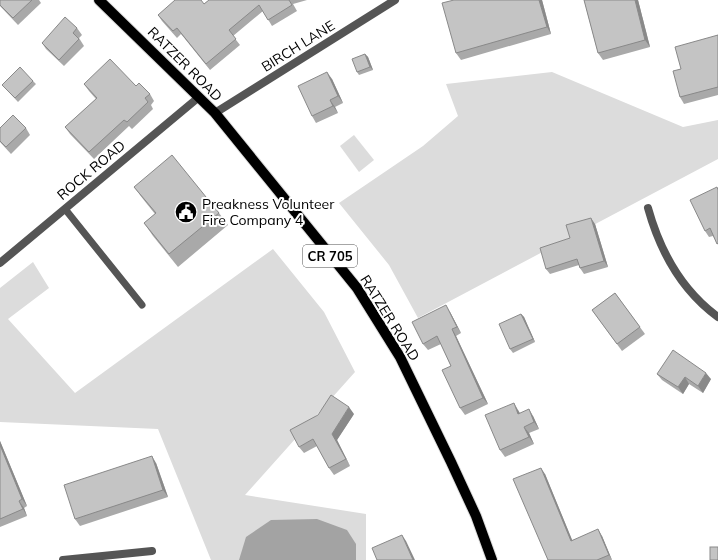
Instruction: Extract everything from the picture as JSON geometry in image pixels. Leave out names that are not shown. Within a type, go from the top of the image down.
[{"type":"main road","name":"RATZER ROAD","points":[[99,0],[215,113],[356,288],[400,357],[476,516],[492,560]]},
{"type":"street","name":"BIRCH LANE","points":[[215,113],[395,0]]},
{"type":"street","name":"ROCK ROAD","points":[[0,263],[199,97]]},
{"type":"street","points":[[648,208],[653,226],[672,268],[695,296],[718,317]]},
{"type":"street","points":[[63,560],[152,550]]},
{"type":"lane","points":[[65,209],[142,305]]},
{"type":"shaded area","points":[[552,72],[683,127],[718,120],[718,159],[418,318],[389,265],[339,203],[423,146],[458,116],[446,84]]},
{"type":"shaded area","points":[[354,135],[374,160],[359,172],[340,146]]},
{"type":"shaded area","points":[[273,249],[324,312],[355,372],[245,495],[366,514],[366,560],[211,560],[158,429],[0,422],[0,288],[33,262],[49,288],[8,319],[75,393]]},
{"type":"shaded area","points":[[317,519],[347,530],[356,544],[356,560],[239,560],[246,537],[271,520]]},
{"type":"building","points":[[0,0],[32,0],[13,18],[0,5]]},
{"type":"building","points":[[175,0],[201,0],[204,4],[209,0],[289,0],[292,5],[268,20],[259,5],[229,30],[236,39],[206,64],[177,28],[173,31],[158,15]]},
{"type":"building","points":[[454,0],[539,0],[547,27],[456,53],[442,3]]},
{"type":"building","points":[[584,0],[635,0],[645,40],[598,53]]},
{"type":"building","points":[[65,17],[77,28],[73,33],[79,39],[59,60],[42,43]]},
{"type":"building","points":[[718,35],[718,87],[680,97],[673,71],[681,69],[675,47]]},
{"type":"building","points":[[365,54],[370,67],[357,72],[352,59]]},
{"type":"building","points":[[110,59],[136,86],[139,83],[150,94],[145,98],[148,102],[127,122],[124,120],[89,152],[65,127],[97,98],[84,84]]},
{"type":"building","points":[[20,67],[33,81],[15,98],[2,85]]},
{"type":"building","points":[[327,72],[338,96],[330,100],[333,106],[312,116],[298,86]]},
{"type":"building","points":[[13,115],[26,128],[6,147],[0,141],[0,128]]},
{"type":"building","name":"Preakness Volunteer Fire Company 4","points":[[172,155],[219,213],[169,254],[144,223],[156,213],[134,187]]},
{"type":"building","points":[[717,187],[717,244],[710,228],[705,231],[690,200]]},
{"type":"building","points":[[591,218],[604,261],[580,268],[577,259],[546,269],[540,248],[570,238],[566,225]]},
{"type":"building","points":[[615,293],[640,327],[617,344],[592,310]]},
{"type":"building","points":[[446,305],[457,327],[452,329],[483,398],[460,408],[442,370],[451,366],[437,336],[423,344],[412,322]]},
{"type":"building","points":[[521,314],[533,339],[510,349],[499,324]]},
{"type":"building","points":[[673,350],[706,373],[698,386],[685,377],[678,387],[657,374]]},
{"type":"building","points":[[331,395],[349,407],[332,434],[346,459],[329,468],[313,439],[299,447],[290,430],[318,415]]},
{"type":"building","points":[[514,403],[518,414],[529,409],[534,422],[524,427],[529,437],[500,450],[485,415]]},
{"type":"building","points":[[0,445],[22,499],[19,501],[23,509],[0,519]]},
{"type":"building","points":[[152,456],[163,490],[75,519],[64,485]]},
{"type":"building","points":[[541,468],[571,541],[598,529],[609,555],[597,560],[548,560],[513,479]]},
{"type":"building","points":[[402,535],[413,560],[377,560],[372,548]]},
{"type":"building","points":[[710,547],[718,547],[718,560],[710,560]]},
{"type":"place","name":"Preakness Volunteer Fire Company 4","points":[[186,212]]}]
